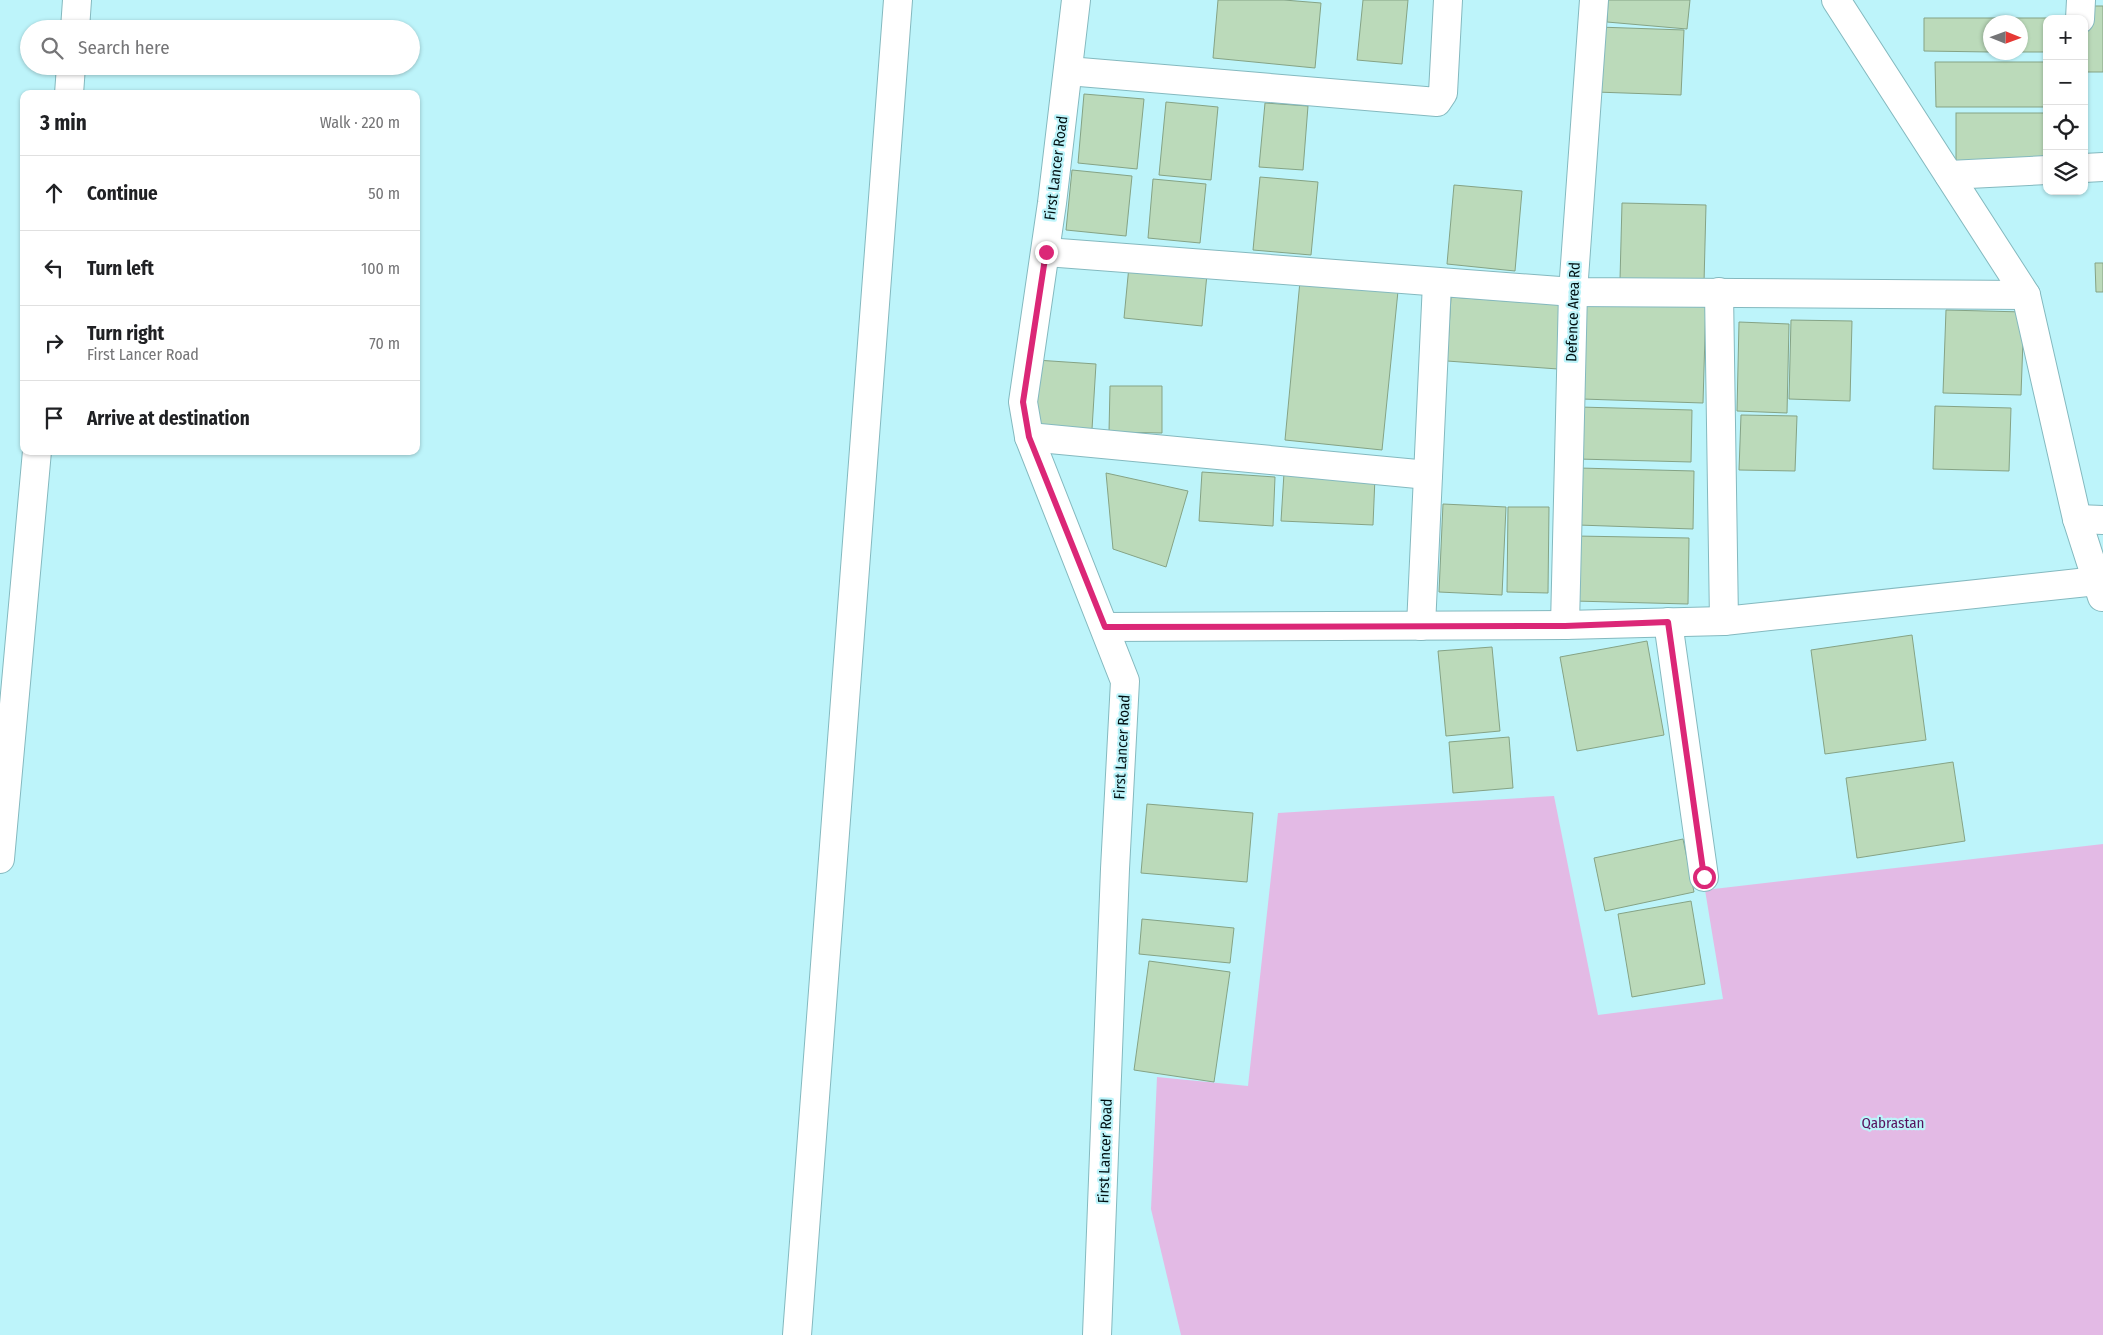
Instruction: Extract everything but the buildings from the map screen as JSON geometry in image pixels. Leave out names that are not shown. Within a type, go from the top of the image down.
[{"type":"street","points":[[76,20],[77,0]]},
{"type":"street","points":[[796,1335],[898,0]]},
{"type":"street","name":"First Lancer Road","points":[[1076,0],[1046,252],[1023,402],[1029,437],[1125,681],[1115,869],[1097,1335]]},
{"type":"street","points":[[1068,71],[1437,102],[1443,93],[1448,0]]},
{"type":"street","name":"Defence Area Rd","points":[[1565,626],[1573,292],[1594,0]]},
{"type":"street","points":[[1105,627],[1565,626],[1724,621],[2100,590],[2090,519],[2026,295],[1836,0]]},
{"type":"street","points":[[2080,15],[2081,0]]},
{"type":"street","points":[[69,90],[71,75]]},
{"type":"street","points":[[2088,168],[2103,166]]},
{"type":"street","points":[[1948,175],[2043,170]]},
{"type":"street","points":[[1046,252],[1573,292],[2026,295]]},
{"type":"street","points":[[1420,626],[1437,283]]},
{"type":"street","points":[[1720,292],[1724,621]]},
{"type":"street","points":[[1029,437],[1428,475]]},
{"type":"street","points":[[0,858],[37,455]]},
{"type":"street","points":[[1668,622],[1704,877]]},
{"type":"green space","name":"Qabrastan","points":[[1554,796],[1598,1015],[1723,999],[1705,890],[2103,844],[2103,1335],[1181,1335],[1151,1209],[1157,1077],[1248,1086],[1278,813]]},
{"type":"route","points":[[1046,252],[1023,402],[1029,437],[1105,627],[1565,626],[1668,622],[1704,877]]}]
